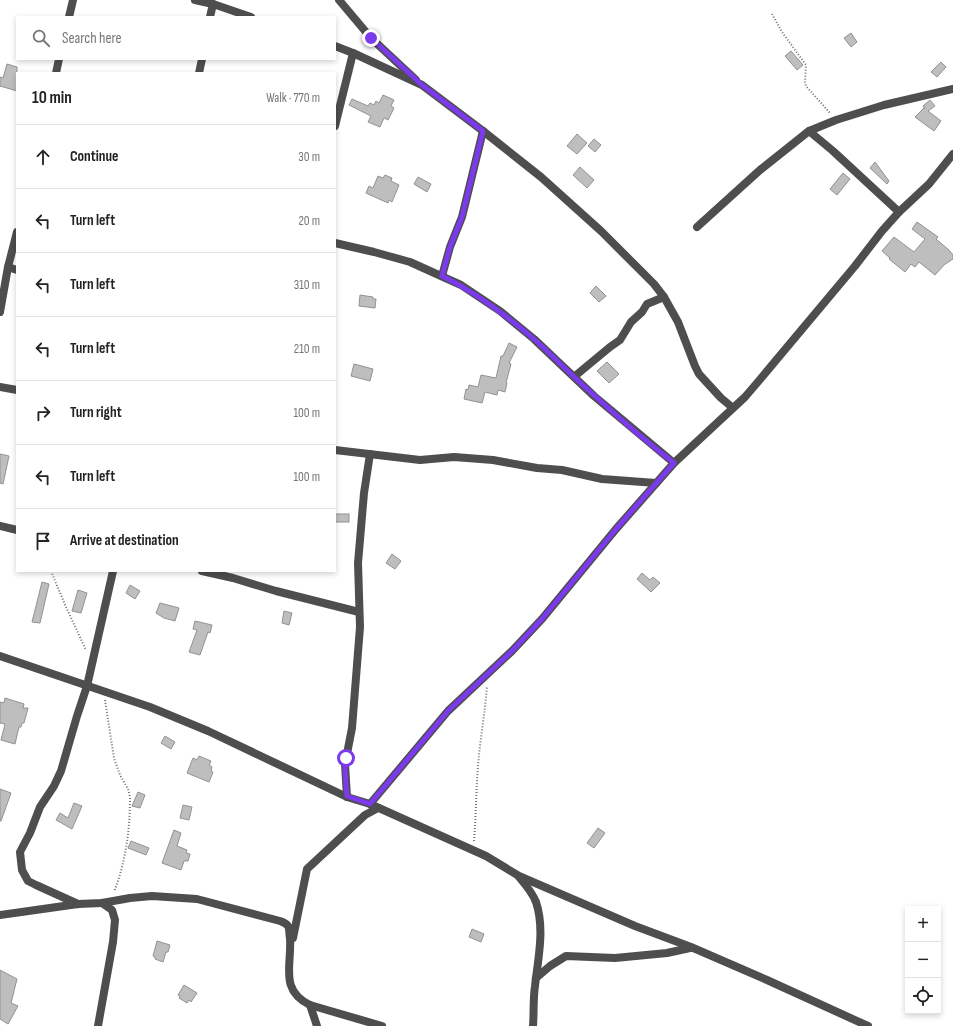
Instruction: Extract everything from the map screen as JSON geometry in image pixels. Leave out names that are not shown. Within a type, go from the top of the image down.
[{"type":"street","points":[[69,16],[73,0]]},
{"type":"street","points":[[199,0],[248,16]]},
{"type":"street","points":[[339,0],[371,38],[422,85],[541,177],[601,231],[654,284],[678,322],[699,374],[721,398],[733,408]]},
{"type":"street","points":[[210,16],[213,4]]},
{"type":"street","points":[[336,46],[422,85]]},
{"type":"street","points":[[336,122],[353,53]]},
{"type":"street","points":[[56,72],[59,60]]},
{"type":"street","points":[[199,72],[202,60]]},
{"type":"street","points":[[697,227],[760,170],[809,131],[836,120],[884,105],[953,89]]},
{"type":"street","points":[[442,276],[450,247],[462,217],[483,131]]},
{"type":"street","points":[[809,131],[899,212]]},
{"type":"street","points":[[370,804],[448,711],[512,651],[542,619],[616,529],[674,463],[733,408],[757,383],[855,266],[882,231],[899,212],[929,184],[953,154]]},
{"type":"street","points":[[0,312],[8,268],[16,236]]},
{"type":"street","points":[[336,243],[410,262],[461,285],[500,311],[534,339],[575,376],[594,396],[674,463]]},
{"type":"street","points":[[8,268],[16,270]]},
{"type":"street","points":[[575,376],[620,340],[631,322],[642,312],[647,304],[664,298]]},
{"type":"street","points":[[0,387],[16,390]]},
{"type":"street","points":[[336,450],[420,460],[454,457],[493,460],[538,468],[562,470],[602,479],[656,483]]},
{"type":"street","points":[[347,796],[345,764],[352,728],[359,642],[358,563],[364,493],[370,454]]},
{"type":"street","points":[[0,526],[16,530]]},
{"type":"street","points":[[78,904],[28,881],[22,870],[20,852],[30,833],[40,807],[59,776],[87,686],[113,572]]},
{"type":"street","points":[[213,572],[234,574],[276,591],[359,612]]},
{"type":"street","points":[[0,656],[150,707],[347,796],[370,804],[473,850],[519,876],[635,926],[691,947],[868,1026]]},
{"type":"street","points":[[378,808],[365,815],[307,869],[288,965],[290,985],[302,1000],[310,1006],[382,1026]]},
{"type":"street","points":[[519,876],[536,902],[540,934],[534,989],[533,1026]]},
{"type":"street","points":[[0,915],[78,904],[106,903],[130,898],[152,896],[197,899],[285,923],[289,929],[291,948]]},
{"type":"street","points":[[98,1026],[113,942],[115,920],[112,910],[106,903]]},
{"type":"street","points":[[536,978],[550,966],[566,956],[615,958],[668,953],[691,947]]},
{"type":"street","points":[[310,1006],[317,1026]]},
{"type":"path","points":[[772,14],[782,32],[806,65],[806,86],[836,120]]},
{"type":"path","points":[[51,572],[92,662]]},
{"type":"path","points":[[473,850],[478,766],[486,708],[488,673]]},
{"type":"path","points":[[103,691],[114,758],[130,797],[128,837],[124,860],[118,881],[106,903]]},
{"type":"building","points":[[851,33],[857,42],[851,47],[844,38]]},
{"type":"building","points":[[791,51],[803,65],[797,70],[785,56]]},
{"type":"building","points":[[941,62],[946,67],[937,77],[931,72]]},
{"type":"building","points":[[7,64],[17,67],[16,91],[0,86],[0,77],[3,78]]},
{"type":"building","points":[[383,95],[394,100],[391,106],[394,108],[388,120],[384,118],[380,127],[368,122],[371,116],[349,105],[352,99],[368,106],[370,103],[374,105],[376,101],[379,103]]},
{"type":"building","points":[[930,100],[935,106],[928,111],[941,121],[934,131],[915,117],[924,108],[925,109],[923,106]]},
{"type":"building","points":[[577,134],[587,143],[577,154],[567,146]]},
{"type":"building","points":[[594,139],[601,145],[595,152],[588,146]]},
{"type":"building","points":[[875,162],[889,181],[887,184],[870,168]]},
{"type":"building","points":[[580,167],[594,180],[587,188],[573,175]]},
{"type":"building","points":[[843,173],[850,179],[837,195],[830,189]]},
{"type":"building","points":[[385,175],[392,178],[391,181],[399,185],[392,202],[389,200],[388,203],[366,193],[369,186],[373,188],[378,176],[383,178]]},
{"type":"building","points":[[418,177],[431,184],[427,192],[414,184]]},
{"type":"building","points":[[917,222],[938,237],[936,239],[953,255],[953,259],[944,265],[935,275],[919,262],[915,267],[911,264],[905,272],[882,251],[894,237],[914,252],[925,239],[912,229]]},
{"type":"building","points":[[596,286],[606,296],[599,302],[590,293]]},
{"type":"building","points":[[360,295],[373,297],[373,299],[376,299],[375,308],[359,306]]},
{"type":"building","points":[[509,343],[517,347],[509,363],[511,364],[505,392],[498,390],[497,395],[485,392],[482,403],[464,399],[466,389],[468,390],[469,385],[478,387],[481,375],[496,378],[501,356],[503,356]]},
{"type":"building","points":[[607,362],[619,374],[609,383],[597,371]]},
{"type":"building","points":[[354,364],[373,369],[370,381],[351,376]]},
{"type":"building","points":[[0,454],[9,456],[3,484],[0,483]]},
{"type":"building","points":[[336,514],[349,514],[349,522],[336,522]]},
{"type":"building","points":[[392,554],[401,561],[395,569],[386,563]]},
{"type":"building","points":[[642,573],[650,580],[653,577],[660,583],[651,592],[637,579]]},
{"type":"building","points":[[42,582],[49,584],[40,623],[32,622]]},
{"type":"building","points":[[130,585],[140,591],[135,599],[126,593]]},
{"type":"building","points":[[78,590],[87,593],[81,613],[72,611]]},
{"type":"building","points":[[160,603],[179,608],[175,621],[164,618],[156,613]]},
{"type":"building","points":[[284,611],[292,613],[289,625],[282,623]]},
{"type":"building","points":[[195,621],[212,625],[200,655],[189,652],[197,630],[193,629]]},
{"type":"building","points":[[5,698],[24,704],[23,708],[28,708],[24,723],[22,723],[21,727],[19,727],[15,744],[1,740],[5,724],[0,723],[0,702],[4,703]]},
{"type":"building","points":[[165,736],[175,742],[171,749],[161,743]]},
{"type":"building","points":[[199,756],[211,761],[209,765],[212,767],[211,771],[213,772],[209,782],[187,773],[193,758],[197,760]]},
{"type":"building","points":[[0,789],[11,793],[1,821],[0,821]]},
{"type":"building","points":[[138,792],[145,795],[140,808],[132,806]]},
{"type":"building","points":[[74,803],[82,806],[72,829],[56,820],[60,813],[68,818]]},
{"type":"building","points":[[183,805],[192,807],[189,820],[180,818]]},
{"type":"building","points":[[598,828],[605,833],[594,848],[587,843]]},
{"type":"building","points":[[174,830],[181,833],[177,846],[187,850],[186,853],[190,854],[188,861],[184,861],[181,870],[162,863]]},
{"type":"building","points":[[131,841],[149,848],[146,855],[128,848]]},
{"type":"building","points":[[472,929],[484,934],[481,942],[469,937]]},
{"type":"building","points":[[157,941],[170,945],[163,962],[155,959],[153,956]]},
{"type":"building","points":[[0,970],[17,979],[11,1003],[18,1006],[8,1024],[0,1019]]},
{"type":"building","points":[[184,985],[197,993],[191,1002],[189,1000],[187,1003],[179,998],[180,996],[178,995]]},
{"type":"route","points":[[346,758],[345,774],[347,796],[370,804],[448,711],[512,651],[567,591],[616,529],[674,463],[594,396],[575,376],[500,311],[461,285],[442,276],[447,255],[462,217],[473,168],[481,145],[483,131],[422,85],[371,38]]}]
